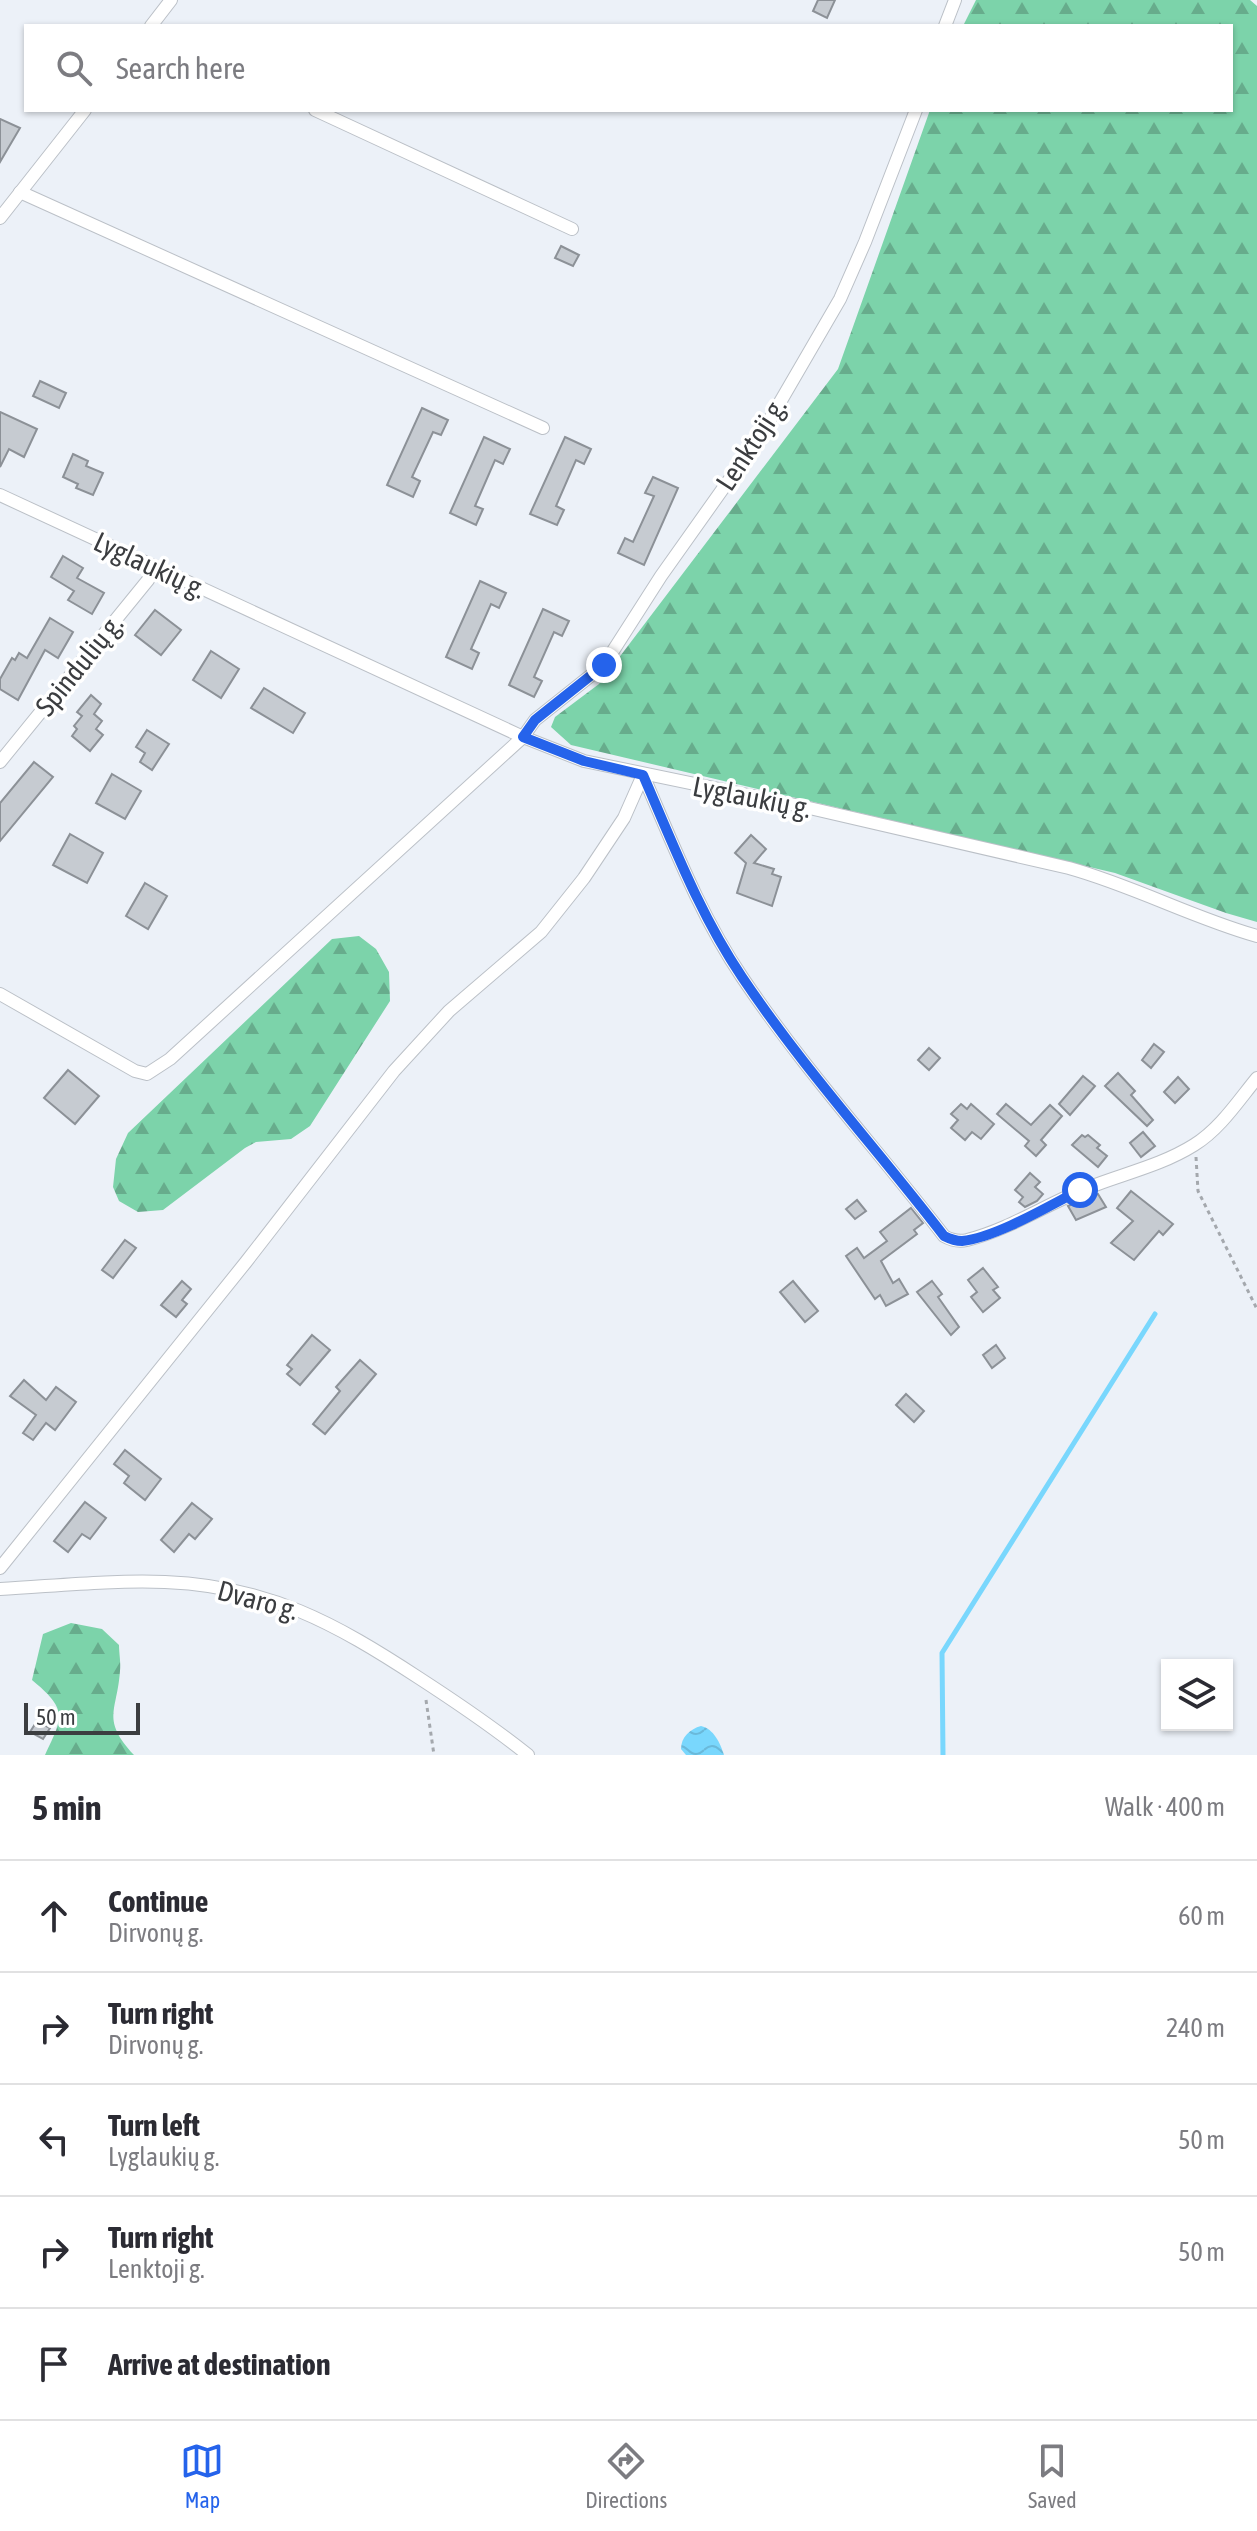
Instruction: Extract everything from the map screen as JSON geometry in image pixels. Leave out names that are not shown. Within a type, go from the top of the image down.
[{"type":"street","points":[[153,24],[171,0]]},
{"type":"street","points":[[946,24],[955,0]]},
{"type":"street","points":[[0,218],[83,112]]},
{"type":"street","points":[[319,112],[572,229]]},
{"type":"street","name":"Lenktoji g.","points":[[0,994],[135,1071],[147,1074],[170,1059],[523,737],[535,720],[604,665],[661,576],[761,435],[840,299],[915,112]]},
{"type":"street","points":[[20,192],[543,428]]},
{"type":"street","name":"Lyglaukių g.","points":[[0,495],[523,737],[584,761],[805,807],[1069,868],[1109,879],[1257,936]]},
{"type":"street","name":"Spindulių g.","points":[[0,762],[148,580],[155,566]]},
{"type":"street","points":[[643,775],[710,924],[742,976],[835,1102],[944,1236],[952,1240],[964,1241],[993,1231],[1080,1190],[1132,1173],[1193,1146],[1210,1133],[1257,1078]]},
{"type":"street","points":[[0,1568],[246,1262],[394,1071],[449,1011],[541,932],[584,878],[624,818],[643,775]]},
{"type":"street","name":"Dvaro g.","points":[[0,1589],[165,1582],[261,1596],[357,1637],[482,1719],[528,1755]]},
{"type":"path","points":[[1193,1146],[1197,1160],[1198,1191],[1257,1309]]},
{"type":"path","points":[[423,1680],[434,1755]]},
{"type":"green space","points":[[976,0],[1250,0],[1257,6],[1257,922],[1115,873],[571,745],[551,727],[555,717],[599,684],[838,369],[929,112],[1233,112],[1233,24],[964,24]]},
{"type":"green space","points":[[359,936],[376,949],[389,972],[390,1001],[310,1126],[291,1139],[256,1142],[245,1148],[163,1210],[138,1212],[119,1201],[113,1187],[116,1159],[128,1133],[332,939]]},
{"type":"green space","points":[[71,1623],[102,1629],[119,1645],[120,1668],[114,1723],[134,1755],[45,1755],[56,1731],[59,1714],[51,1698],[32,1680],[43,1634]]},
{"type":"water","points":[[701,1726],[713,1733],[724,1755],[686,1755],[681,1749],[687,1734]]},
{"type":"building","points":[[818,0],[835,0],[827,18],[813,11]]},
{"type":"building","points":[[0,119],[20,128],[0,162]]},
{"type":"building","points":[[561,246],[579,255],[573,266],[555,258]]},
{"type":"building","points":[[40,381],[66,393],[59,408],[33,396]]},
{"type":"building","points":[[422,408],[448,420],[441,435],[433,432],[412,477],[420,481],[413,497],[387,485]]},
{"type":"building","points":[[0,412],[37,429],[24,457],[9,449],[0,467]]},
{"type":"building","points":[[484,437],[510,449],[503,464],[495,460],[475,506],[483,509],[476,525],[450,513]]},
{"type":"building","points":[[565,437],[591,449],[584,464],[576,460],[556,506],[564,510],[557,525],[530,514]]},
{"type":"building","points":[[73,454],[88,461],[86,466],[103,473],[93,495],[76,488],[78,484],[63,477]]},
{"type":"building","points":[[653,477],[678,488],[644,565],[618,553],[625,538],[633,542],[654,496],[645,493]]},
{"type":"building","points":[[63,556],[83,568],[77,578],[104,593],[92,614],[68,600],[74,591],[51,577]]},
{"type":"building","points":[[480,581],[506,593],[499,608],[491,604],[471,649],[479,653],[472,669],[446,657]]},
{"type":"building","points":[[543,609],[569,621],[562,636],[554,632],[534,677],[542,681],[534,697],[509,685]]},
{"type":"building","points":[[155,610],[181,630],[161,655],[135,635]]},
{"type":"building","points":[[50,618],[73,632],[58,658],[45,650],[18,700],[0,689],[0,679],[12,658],[15,660],[19,653],[27,658]]},
{"type":"building","points":[[211,651],[239,669],[221,698],[193,680]]},
{"type":"building","points":[[264,688],[305,713],[293,733],[251,708]]},
{"type":"building","points":[[91,695],[101,704],[94,714],[102,721],[96,729],[103,735],[90,751],[72,736],[77,729],[74,726],[82,716],[77,712]]},
{"type":"building","points":[[147,730],[169,744],[152,770],[140,762],[145,753],[136,747]]},
{"type":"building","points":[[34,762],[53,777],[0,841],[0,803]]},
{"type":"building","points":[[112,774],[141,791],[125,819],[96,803]]},
{"type":"building","points":[[70,834],[103,853],[87,883],[53,865]]},
{"type":"building","points":[[751,835],[766,849],[754,863],[774,869],[772,874],[781,877],[772,906],[737,893],[746,863],[735,853]]},
{"type":"building","points":[[145,883],[167,896],[148,929],[126,916]]},
{"type":"building","points":[[1154,1044],[1164,1052],[1151,1068],[1142,1060]]},
{"type":"building","points":[[929,1048],[940,1058],[929,1070],[918,1060]]},
{"type":"building","points":[[68,1070],[99,1096],[75,1124],[44,1098]]},
{"type":"building","points":[[1118,1073],[1135,1091],[1131,1095],[1153,1120],[1147,1126],[1105,1086]]},
{"type":"building","points":[[1083,1076],[1095,1086],[1070,1115],[1059,1104]]},
{"type":"building","points":[[1178,1077],[1189,1089],[1175,1103],[1164,1092]]},
{"type":"building","points":[[961,1104],[967,1109],[971,1104],[994,1124],[981,1139],[972,1132],[965,1140],[951,1128],[958,1120],[951,1114]]},
{"type":"building","points":[[1006,1104],[1031,1125],[1050,1105],[1062,1116],[1041,1140],[1046,1145],[1036,1156],[1025,1146],[1029,1141],[997,1114]]},
{"type":"building","points":[[1143,1132],[1155,1146],[1141,1157],[1130,1143]]},
{"type":"building","points":[[1082,1135],[1088,1135],[1100,1145],[1097,1148],[1107,1156],[1098,1167],[1072,1145]]},
{"type":"building","points":[[1030,1173],[1040,1182],[1035,1187],[1043,1194],[1025,1207],[1019,1202],[1023,1197],[1015,1190]]},
{"type":"building","points":[[1131,1191],[1173,1224],[1163,1235],[1159,1231],[1134,1260],[1111,1243],[1133,1221],[1117,1208]]},
{"type":"building","points":[[1098,1194],[1106,1207],[1076,1220],[1068,1206]]},
{"type":"building","points":[[857,1200],[866,1211],[855,1219],[846,1209]]},
{"type":"building","points":[[911,1208],[923,1223],[914,1230],[917,1234],[881,1261],[893,1283],[899,1279],[908,1294],[886,1306],[880,1295],[875,1299],[846,1256],[857,1248],[864,1258],[887,1241],[880,1232]]},
{"type":"building","points":[[125,1240],[136,1248],[113,1278],[102,1270]]},
{"type":"building","points":[[983,1268],[998,1287],[993,1290],[1000,1298],[983,1312],[971,1297],[977,1292],[968,1280]]},
{"type":"building","points":[[182,1281],[191,1289],[182,1300],[187,1304],[176,1317],[161,1305]]},
{"type":"building","points":[[793,1281],[818,1311],[805,1322],[780,1292]]},
{"type":"building","points":[[932,1281],[942,1294],[938,1297],[959,1327],[951,1335],[917,1292]]},
{"type":"building","points":[[312,1335],[330,1350],[300,1385],[287,1374],[292,1369],[287,1365]]},
{"type":"building","points":[[996,1345],[1005,1358],[992,1368],[983,1355]]},
{"type":"building","points":[[360,1360],[376,1374],[325,1434],[313,1424],[340,1391],[336,1387]]},
{"type":"building","points":[[24,1380],[46,1400],[56,1387],[76,1402],[55,1430],[46,1423],[33,1440],[23,1433],[36,1415],[10,1396]]},
{"type":"building","points":[[906,1394],[924,1411],[914,1422],[896,1405]]},
{"type":"building","points":[[125,1450],[161,1479],[145,1500],[124,1483],[129,1476],[114,1464]]},
{"type":"building","points":[[85,1502],[106,1518],[90,1539],[82,1534],[68,1552],[54,1541]]},
{"type":"building","points":[[192,1503],[212,1519],[195,1539],[189,1534],[174,1552],[161,1540]]},
{"type":"building","points":[[37,1721],[50,1728],[43,1739],[30,1732]]},
{"type":"waterway","points":[[943,1755],[942,1653],[1155,1314]]},
{"type":"route","points":[[604,665],[535,720],[523,737],[584,761],[643,775],[710,924],[742,976],[835,1102],[944,1236],[964,1241],[1028,1217],[1080,1190]]}]
